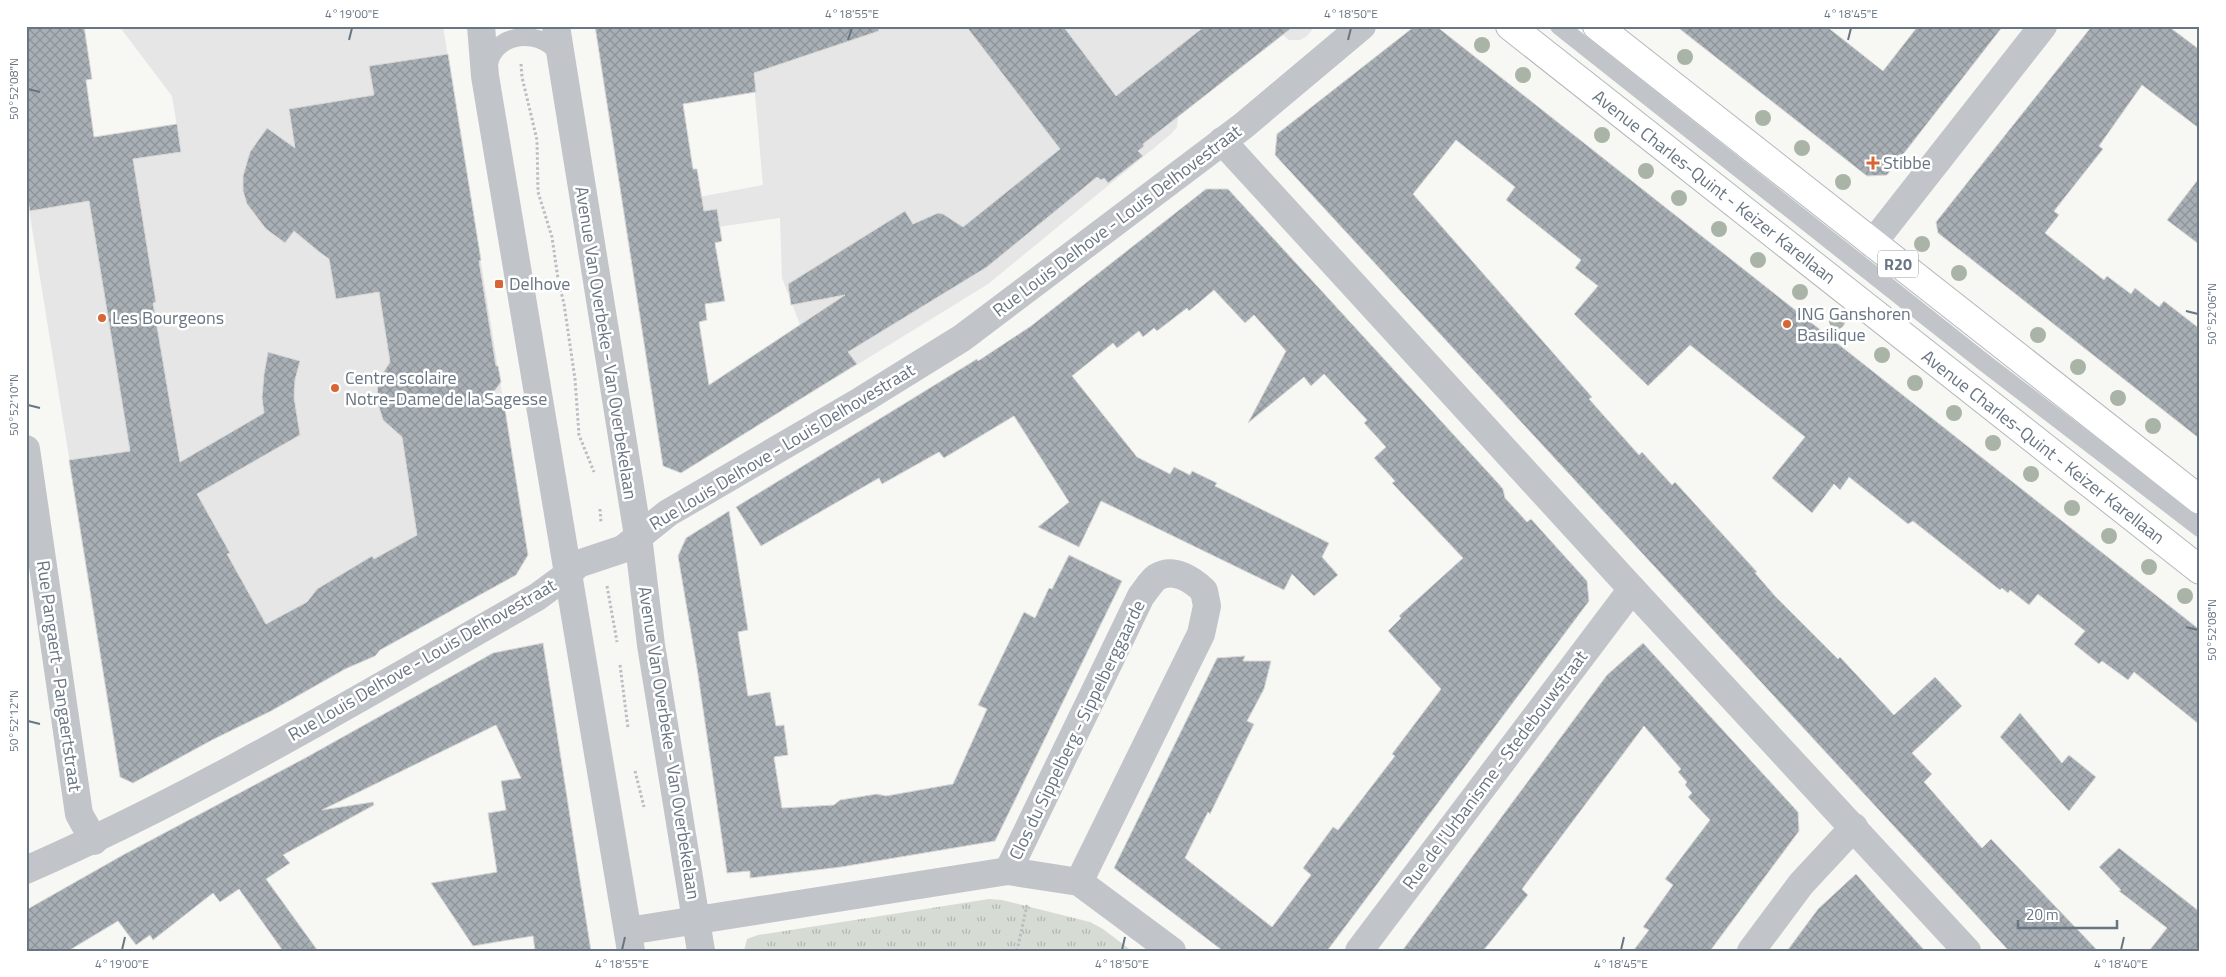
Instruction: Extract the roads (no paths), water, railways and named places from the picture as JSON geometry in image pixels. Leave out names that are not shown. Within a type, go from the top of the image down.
[{"type":"main road","name":"Avenue Charles-Quint - Keizer Karellaan","points":[[1510,26],[2200,570]]},
{"type":"main road","name":"R20","points":[[1597,26],[2200,500]]},
{"type":"street","name":"Avenue Van Overbeke - Van Overbekelaan","points":[[481,26],[485,76],[629,941],[696,920]]},
{"type":"street","name":"Avenue Van Overbeke - Van Overbekelaan","points":[[556,26],[638,536],[652,645],[701,951]]},
{"type":"street","name":"Rue Louis Delhove - Louis Delhovestraat","points":[[26,870],[94,841],[270,748],[537,597],[567,575],[578,564],[623,549],[668,513],[862,400],[962,338],[1222,141],[1362,26]]},
{"type":"street","points":[[1872,244],[2043,26]]},
{"type":"street","points":[[1222,141],[1632,589],[1967,951]]},
{"type":"street","name":"Rue Pangaert - Pangaertstraat","points":[[26,449],[79,814],[94,841]]},
{"type":"street","name":"Clos du Sippelberg - Sippelberggaarde","points":[[1008,871],[1141,596],[1157,577],[1172,574],[1190,578],[1204,591],[1207,606],[1201,634],[1079,882]]},
{"type":"street","name":"Rue de l'Urbanisme - Stedebouwstraat","points":[[1359,951],[1632,589]]},
{"type":"street","points":[[1751,951],[1801,884],[1854,827]]},
{"type":"street","points":[[696,920],[1008,871],[1079,882],[1172,951]]},
{"type":"lane","name":"Avenue Charles-Quint - Keizer Karellaan","points":[[1559,26],[1971,352],[2200,528]]},
{"type":"lane","points":[[485,76],[492,55],[501,44],[519,36],[536,37],[552,46],[562,61]]},
{"type":"place","name":"Stibbe","points":[[1873,163]]},
{"type":"place","name":"Delhove","points":[[499,284]]},
{"type":"place","name":"Les Bourgeons","points":[[102,318]]},
{"type":"place","name":"ING Ganshoren Basilique","points":[[1787,324]]},
{"type":"place","name":"Centre scolaire Notre-Dame de la Sagesse","points":[[335,388]]}]
